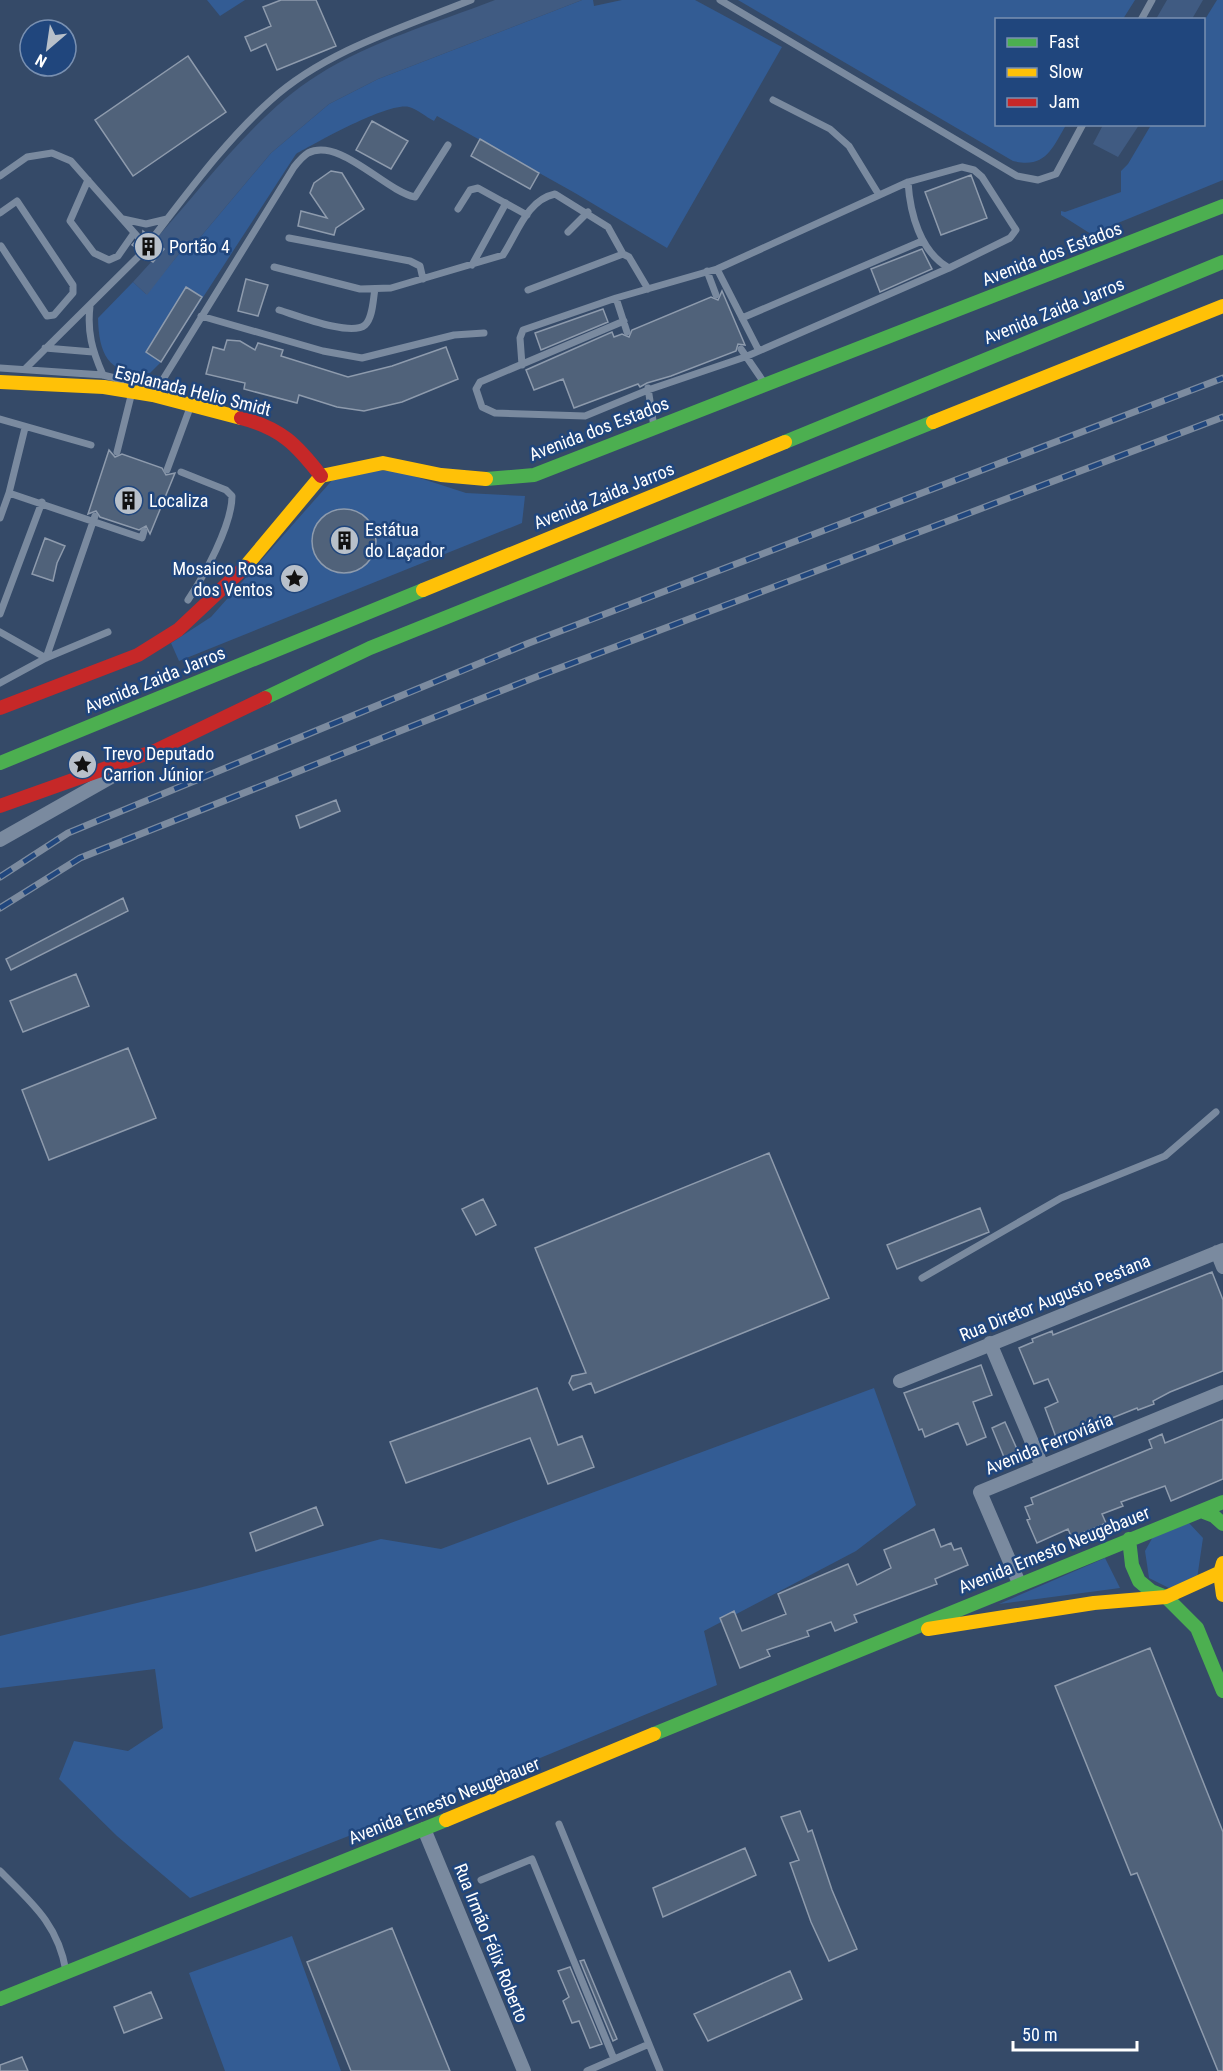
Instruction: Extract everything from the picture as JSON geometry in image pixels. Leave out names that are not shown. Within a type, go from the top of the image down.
[{"type":"main road","name":"Avenida dos Estados","points":[[321,476],[383,464],[441,475],[512,478],[534,475],[1223,206]]},
{"type":"main road","name":"Avenida Zaida Jarros","points":[[0,764],[1223,262]]},
{"type":"main road","points":[[0,821],[157,750],[370,648],[1223,306]]},
{"type":"main road","name":"Esplanada Helio Smidt","points":[[0,382],[104,387],[153,395],[261,423],[297,445],[321,476]]},
{"type":"main road","points":[[0,708],[138,656],[178,630],[247,565],[321,476]]},
{"type":"main road","points":[[0,806],[157,750]]},
{"type":"main road","name":"Avenida Ernesto Neugebauer","points":[[0,1999],[424,1829],[1019,1583],[1223,1502]]},
{"type":"main road","points":[[1201,1511],[1214,1516],[1223,1524]]},
{"type":"main road","points":[[1129,1539],[1132,1565],[1138,1581],[1151,1591],[1166,1597],[1197,1628],[1223,1691]]},
{"type":"main road","points":[[1222,1569],[1223,1595]]},
{"type":"main road","name":"Avenida Ernesto Neugebauer","points":[[899,1633],[1094,1603],[1166,1597],[1222,1569]]},
{"type":"street","points":[[0,840],[157,750]]},
{"type":"street","points":[[1220,1251],[1223,1267]]},
{"type":"street","name":"Rua Diretor Augusto Pestana","points":[[900,1381],[1220,1251]]},
{"type":"street","points":[[990,1343],[1042,1466]]},
{"type":"street","name":"Avenida Ferroviária","points":[[1019,1583],[980,1492],[1223,1392]]},
{"type":"street","name":"Rua Irmão Félix Roberto","points":[[424,1829],[524,2071]]},
{"type":"lane","points":[[152,239],[237,135],[272,99],[312,70],[369,42],[471,0]]},
{"type":"lane","points":[[720,0],[1017,176],[1038,180],[1056,174],[1082,126]]},
{"type":"lane","points":[[1142,18],[1152,0]]},
{"type":"lane","points":[[773,100],[830,129],[849,146],[879,195]]},
{"type":"lane","points":[[153,395],[294,166],[307,154],[324,149],[340,155],[415,197],[448,145]]},
{"type":"lane","points":[[0,176],[27,157],[52,153],[70,161],[88,180],[119,218],[136,235],[117,256],[109,260],[94,253],[70,221],[88,180]]},
{"type":"lane","points":[[522,365],[520,338],[523,330],[616,298],[717,269],[908,182],[962,167],[974,170],[982,177],[1016,230],[1010,238],[949,268],[758,349],[745,357],[648,388],[585,416],[495,413],[482,407],[477,385],[624,321]]},
{"type":"lane","points":[[908,182],[909,197],[922,240],[937,262],[949,268]]},
{"type":"lane","points":[[458,209],[470,190],[478,188],[526,215]]},
{"type":"lane","points":[[274,267],[360,290],[391,288],[503,255],[531,207],[544,196],[555,194],[588,212],[608,227],[623,254],[630,257],[648,289]]},
{"type":"lane","points":[[0,213],[17,201],[73,285],[73,293],[54,315],[47,316],[0,246]]},
{"type":"lane","points":[[472,265],[506,203]]},
{"type":"lane","points":[[568,232],[588,212]]},
{"type":"lane","points":[[119,218],[146,224],[167,219]]},
{"type":"lane","points":[[289,238],[410,261],[420,266],[423,279]]},
{"type":"lane","points":[[742,318],[922,240]]},
{"type":"lane","points":[[25,369],[142,253]]},
{"type":"lane","points":[[528,290],[623,254]]},
{"type":"lane","points":[[717,269],[758,349]]},
{"type":"lane","points":[[707,271],[716,295]]},
{"type":"lane","points":[[279,310],[333,327],[355,328],[364,326],[369,320],[375,289]]},
{"type":"lane","points":[[616,298],[627,332]]},
{"type":"lane","points":[[90,306],[87,328],[93,352],[103,375]]},
{"type":"lane","points":[[201,316],[323,351],[362,358],[399,351],[454,334],[484,333]]},
{"type":"lane","points":[[45,348],[93,352]]},
{"type":"lane","points":[[741,349],[766,385]]},
{"type":"lane","points":[[0,368],[103,375],[115,378],[132,392],[117,452]]},
{"type":"lane","points":[[648,388],[654,428]]},
{"type":"lane","points":[[167,470],[191,405]]},
{"type":"lane","points":[[0,418],[25,428],[91,445]]},
{"type":"lane","points":[[0,518],[9,493],[25,428]]},
{"type":"lane","points":[[181,472],[226,490],[231,496],[227,520],[203,578],[188,600]]},
{"type":"lane","points":[[9,493],[143,535]]},
{"type":"lane","points":[[0,614],[42,502]]},
{"type":"lane","points":[[46,658],[94,519]]},
{"type":"lane","points":[[0,632],[46,658]]},
{"type":"lane","points":[[0,683],[46,658],[108,632]]},
{"type":"lane","points":[[922,1278],[1061,1198],[1165,1156],[1216,1112]]},
{"type":"lane","points":[[559,1824],[660,2071]]},
{"type":"lane","points":[[481,1880],[532,1859],[614,2059]]},
{"type":"lane","points":[[0,1871],[46,1917],[62,1949],[66,1972]]},
{"type":"lane","points":[[587,2071],[649,2044]]},
{"type":"shaded area","points":[[207,0],[245,0],[220,16]]},
{"type":"shaded area","points":[[495,0],[582,0],[378,79],[329,104],[271,153],[202,235],[178,255],[147,295],[133,282],[163,249],[154,241],[231,152],[295,91],[338,63],[360,52],[404,33]]},
{"type":"shaded area","points":[[582,0],[593,0],[594,6],[622,0],[695,0],[782,47],[667,248],[575,193],[437,116],[434,121],[412,108],[399,107],[352,124],[296,154],[161,362],[150,373],[125,371],[109,360],[101,343],[98,318],[133,282],[146,294],[178,255],[202,235],[271,153],[329,104],[378,79]]},
{"type":"shaded area","points":[[738,0],[1135,0],[1124,18],[995,18],[995,126],[1065,126],[1046,155],[1033,162],[1013,161]]},
{"type":"shaded area","points":[[1167,0],[1203,0],[1193,18],[1157,18]]},
{"type":"shaded area","points":[[1217,0],[1223,0],[1223,180],[1091,234],[1061,215],[1061,211],[1065,212],[1121,192],[1121,171],[1128,164],[1150,126],[1205,126],[1205,19]]},
{"type":"shaded area","points":[[1102,126],[1138,126],[1118,157],[1093,144]]},
{"type":"shaded area","points":[[366,470],[398,471],[466,493],[525,496],[522,523],[179,661],[171,643],[211,617],[335,477]]},
{"type":"shaded area","points":[[874,1388],[916,1505],[856,1551],[704,1631],[717,1685],[387,1821],[190,1898],[117,1836],[59,1779],[74,1741],[128,1751],[163,1728],[155,1669],[0,1688],[0,1636],[199,1588],[381,1539],[441,1549]]},
{"type":"shaded area","points":[[1189,1523],[1203,1538],[1197,1579],[1169,1588],[1149,1578],[1145,1551],[1154,1535]]},
{"type":"shaded area","points":[[1105,1558],[1120,1588],[999,1604]]},
{"type":"shaded area","points":[[292,1936],[341,2071],[225,2071],[189,1973]]},
{"type":"building","points":[[281,0],[316,0],[336,46],[277,70],[266,44],[251,51],[245,37],[271,26],[263,7]]},
{"type":"building","points":[[188,56],[226,112],[133,176],[95,120]]},
{"type":"building","points":[[372,121],[408,141],[391,169],[356,150]]},
{"type":"building","points":[[480,139],[539,173],[530,189],[471,156]]},
{"type":"building","points":[[331,171],[342,173],[364,209],[336,228],[334,235],[298,226],[301,211],[327,218],[310,193],[314,183]]},
{"type":"building","points":[[971,175],[987,218],[941,235],[925,192]]},
{"type":"building","name":"Portão 4","points":[[143,231],[148,235],[148,243],[156,242],[164,249],[153,262],[146,257],[146,249],[138,249],[132,245],[142,241]]},
{"type":"building","points":[[922,249],[932,269],[880,292],[871,269]]},
{"type":"building","points":[[246,279],[268,285],[258,316],[238,311]]},
{"type":"building","points":[[186,287],[202,297],[161,362],[146,352]]},
{"type":"building","points":[[722,291],[745,345],[738,344],[736,351],[640,387],[638,384],[574,408],[563,379],[534,390],[526,370],[612,332],[614,337],[622,334],[629,337],[632,330],[711,297],[718,300]]},
{"type":"building","points":[[603,309],[608,322],[541,350],[535,333]]},
{"type":"building","points":[[227,340],[240,341],[255,350],[258,343],[283,350],[281,356],[348,377],[392,366],[446,347],[458,379],[402,402],[364,411],[337,407],[299,395],[297,403],[244,389],[245,383],[206,374],[213,347],[224,350]]},
{"type":"building","name":"Localiza","points":[[109,450],[115,457],[122,454],[162,468],[166,475],[175,473],[150,534],[146,526],[139,530],[100,517],[96,511],[88,514]]},
{"type":"building","name":"Estátua do Laçador","points":[[344,509],[356,511],[367,518],[374,529],[376,541],[374,553],[367,564],[356,571],[344,573],[332,571],[321,564],[314,553],[312,541],[314,529],[321,518],[332,511]]},
{"type":"building","points":[[45,538],[65,546],[57,563],[53,581],[32,574]]},
{"type":"building","points":[[336,800],[340,811],[300,828],[296,816]]},
{"type":"building","points":[[123,898],[128,911],[11,970],[6,959]]},
{"type":"building","points":[[76,974],[89,1006],[23,1032],[10,1001]]},
{"type":"building","points":[[128,1048],[156,1118],[49,1160],[22,1090]]},
{"type":"building","points":[[769,1153],[829,1298],[595,1393],[591,1383],[573,1390],[569,1383],[572,1376],[586,1373],[535,1248]]},
{"type":"building","points":[[483,1199],[496,1225],[476,1235],[462,1209]]},
{"type":"building","points":[[980,1208],[989,1232],[897,1269],[887,1245]]},
{"type":"building","points":[[1212,1272],[1223,1300],[1223,1371],[1170,1392],[1153,1401],[1154,1404],[1138,1410],[1137,1408],[1057,1440],[1045,1408],[1058,1402],[1048,1379],[1034,1384],[1019,1348],[1033,1342],[1032,1339],[1052,1331],[1053,1335]]},
{"type":"building","points":[[981,1365],[992,1395],[973,1402],[986,1437],[967,1445],[958,1423],[925,1437],[922,1429],[919,1430],[904,1393]]},
{"type":"building","points":[[537,1388],[558,1445],[582,1436],[594,1467],[548,1484],[530,1438],[406,1483],[390,1442]]},
{"type":"building","points":[[1223,1419],[1223,1479],[1171,1501],[1165,1486],[1121,1502],[1123,1506],[1102,1514],[1106,1523],[1095,1528],[1075,1536],[1071,1536],[1068,1529],[1037,1543],[1027,1520],[1030,1519],[1025,1507],[1033,1504],[1031,1498],[1152,1448],[1149,1440],[1162,1434],[1165,1443]]},
{"type":"building","points":[[1005,1422],[1020,1456],[1006,1462],[992,1428]]},
{"type":"building","points":[[316,1507],[323,1525],[256,1551],[250,1533]]},
{"type":"building","points":[[934,1529],[941,1547],[951,1543],[954,1550],[961,1548],[968,1565],[935,1579],[937,1584],[854,1615],[857,1622],[835,1631],[831,1622],[807,1631],[809,1636],[767,1650],[770,1656],[740,1668],[720,1618],[734,1611],[742,1631],[786,1614],[778,1594],[848,1564],[857,1585],[891,1568],[884,1550]]},
{"type":"building","points":[[1150,1648],[1223,1832],[1223,2071],[1218,2071],[1137,1873],[1131,1875],[1055,1686]]},
{"type":"building","points":[[800,1811],[808,1832],[812,1830],[832,1890],[857,1949],[829,1961],[811,1922],[790,1863],[799,1860],[781,1817]]},
{"type":"building","points":[[745,1848],[756,1875],[663,1917],[653,1888]]},
{"type":"building","points":[[392,1928],[450,2071],[351,2071],[307,1962]]},
{"type":"building","points":[[584,1960],[617,2039],[613,2041],[580,1961]]},
{"type":"building","points":[[570,1967],[602,2044],[590,2048],[579,2021],[572,2023],[563,2001],[569,1997],[558,1971]]},
{"type":"building","points":[[790,1971],[802,1999],[708,2041],[694,2014]]},
{"type":"building","points":[[151,1992],[162,2018],[124,2033],[114,2007]]},
{"type":"building","points":[[22,2057],[28,2071],[0,2071],[0,2065]]},
{"type":"railway","points":[[0,877],[68,833],[529,643],[1223,378]]},
{"type":"railway","points":[[0,908],[80,858],[541,675],[1223,417]]},
{"type":"traffic: fast","points":[[486,479],[534,475],[1223,206]]},
{"type":"traffic: fast","points":[[785,442],[1223,262]]},
{"type":"traffic: fast","points":[[265,698],[370,648],[933,422]]},
{"type":"traffic: fast","points":[[0,763],[423,590]]},
{"type":"traffic: fast","points":[[654,1734],[1223,1502]]},
{"type":"traffic: fast","points":[[1201,1511],[1214,1516],[1223,1524]]},
{"type":"traffic: fast","points":[[1129,1539],[1132,1565],[1139,1581],[1151,1591],[1166,1597],[1197,1628],[1223,1691]]},
{"type":"traffic: fast","points":[[0,1999],[446,1820]]},
{"type":"traffic: slow","points":[[933,422],[1223,306]]},
{"type":"traffic: slow","points":[[0,382],[104,387],[153,395],[241,418]]},
{"type":"traffic: slow","points":[[423,590],[785,442]]},
{"type":"traffic: slow","points":[[245,567],[321,476],[383,463],[441,475],[486,479]]},
{"type":"traffic: slow","points":[[1223,1563],[1220,1573],[1223,1595]]},
{"type":"traffic: slow","points":[[928,1629],[1094,1603],[1166,1597],[1223,1571]]},
{"type":"traffic: slow","points":[[446,1820],[654,1734]]},
{"type":"traffic: jam","points":[[241,418],[267,427],[287,439],[321,476]]},
{"type":"traffic: jam","points":[[0,708],[138,655],[178,630],[245,567]]},
{"type":"traffic: jam","points":[[0,806],[157,750],[265,698]]},
{"type":"place","name":"Portão 4","points":[[148,247]]},
{"type":"place","name":"Localiza","points":[[128,501]]},
{"type":"place","name":"Estátua do Laçador","points":[[344,540]]},
{"type":"place","name":"Mosaico Rosa dos Ventos","points":[[294,579]]},
{"type":"place","name":"Trevo Deputado Carrion Júnior","points":[[82,764]]}]
